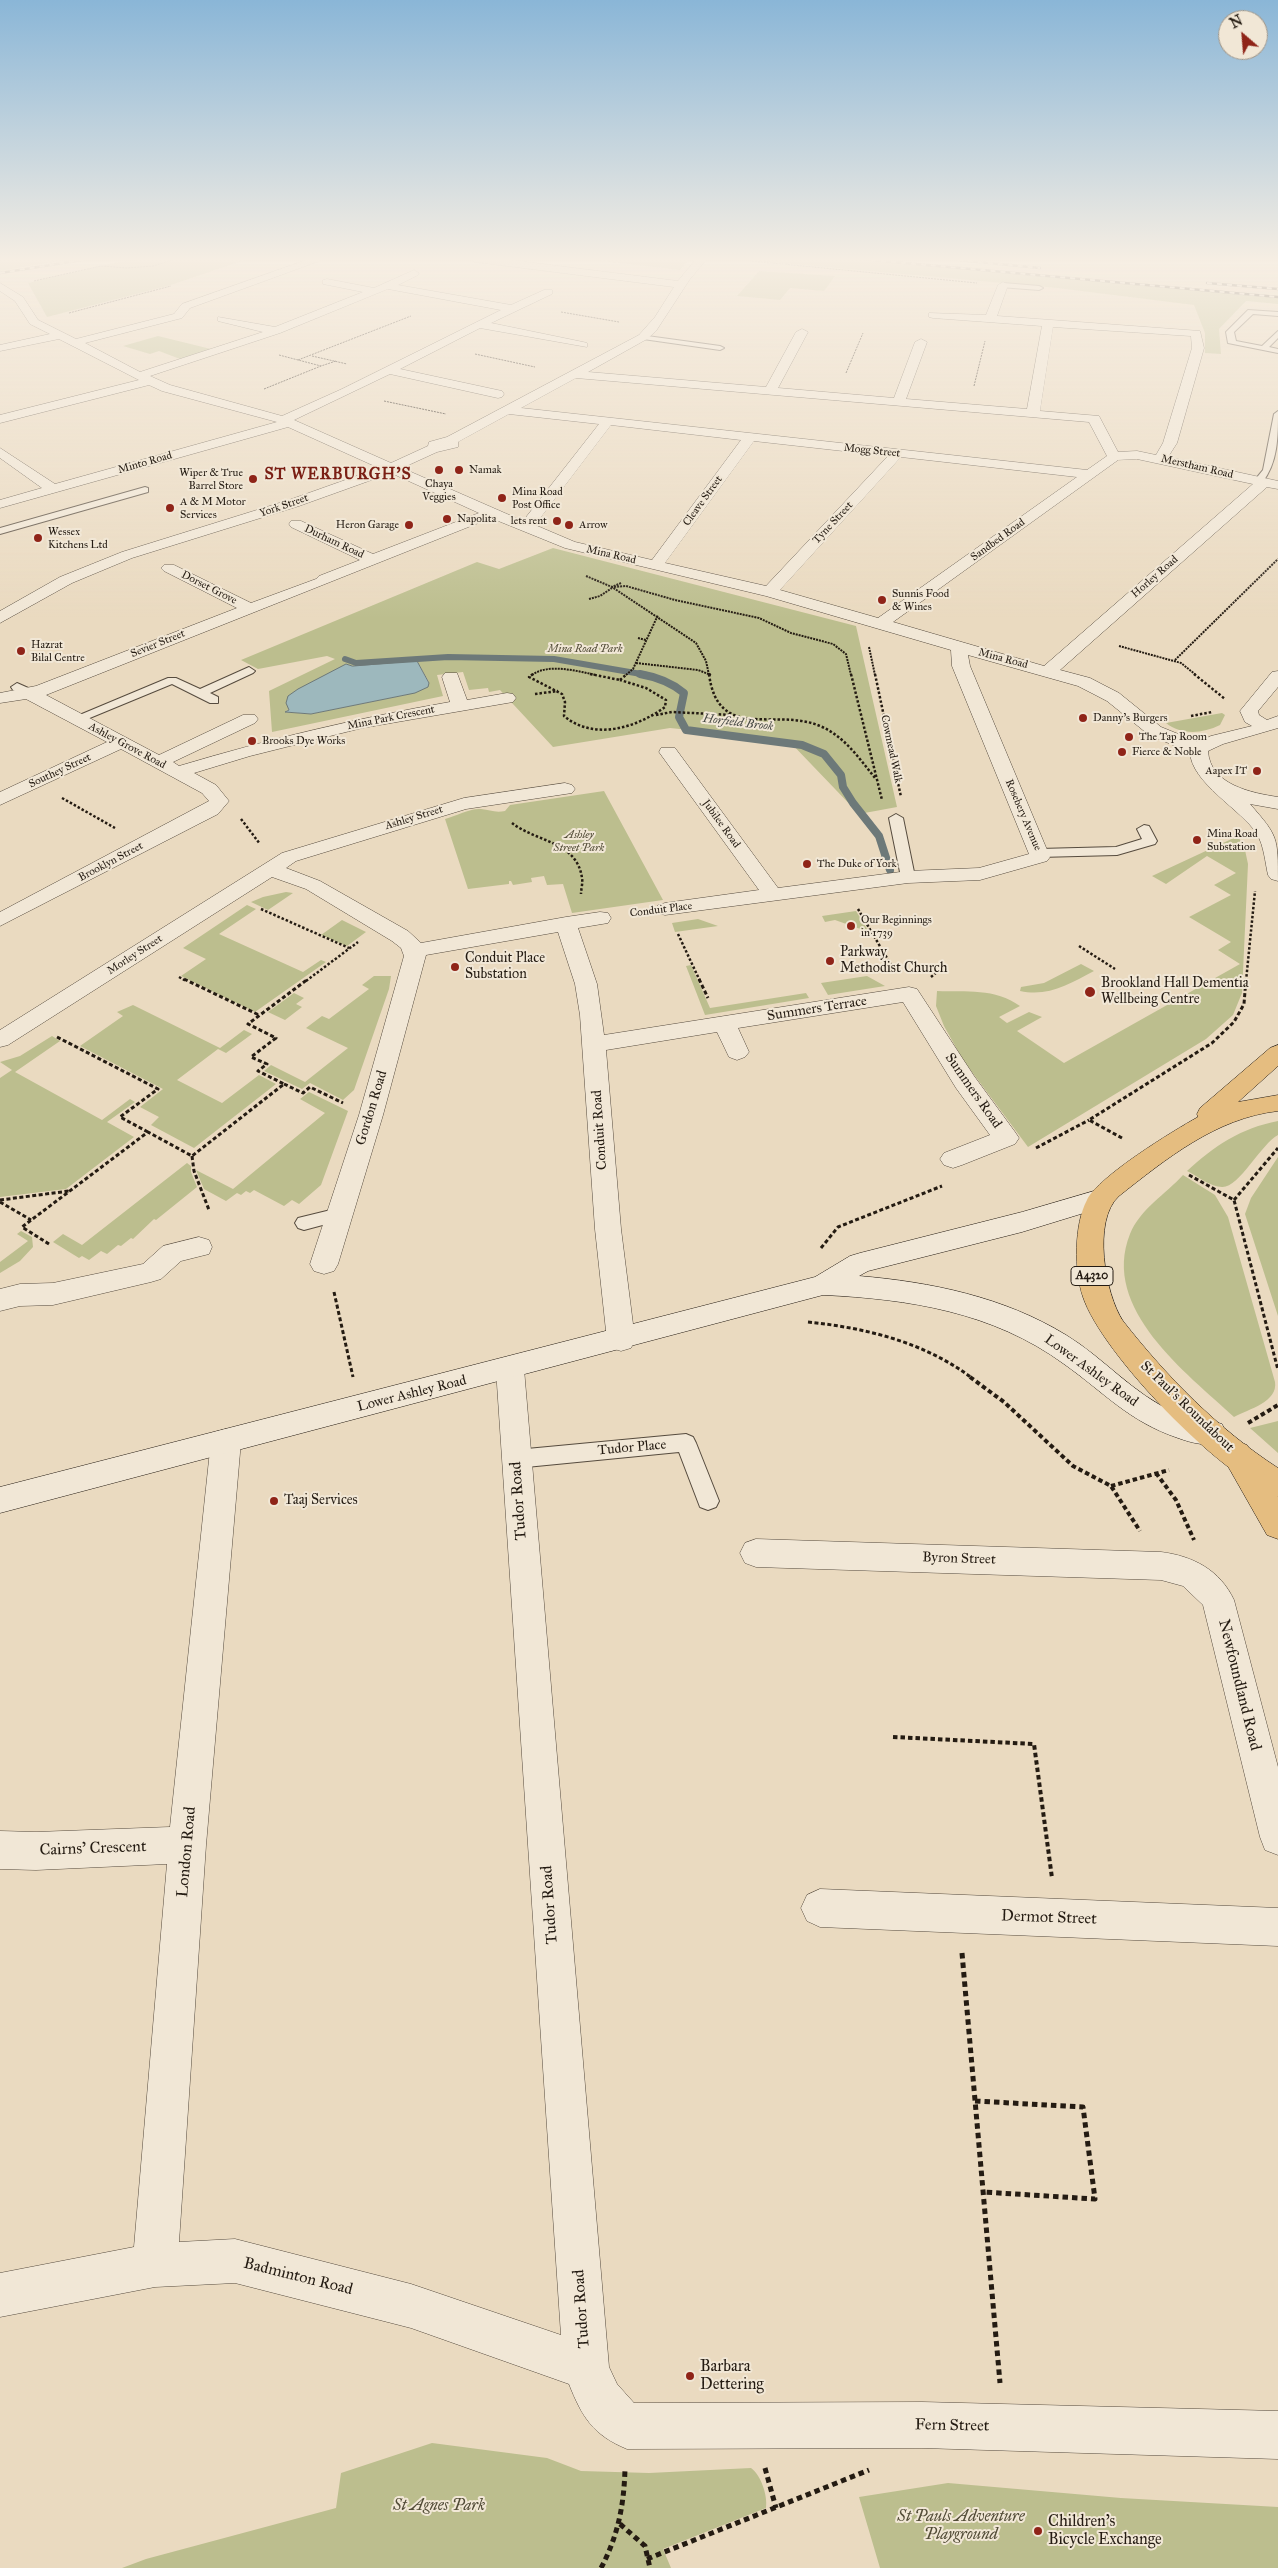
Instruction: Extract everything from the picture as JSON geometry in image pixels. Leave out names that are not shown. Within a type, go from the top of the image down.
[{"type":"main road","points":[[1101,1198],[1189,1131],[1278,1053]]},
{"type":"main road","points":[[1189,1131],[1238,1110],[1278,1103]]},
{"type":"main road","name":"St Paul's Roundabout","points":[[1101,1198],[1094,1225],[1090,1263],[1095,1294],[1101,1307],[1137,1359],[1164,1389],[1236,1454],[1278,1484]]},
{"type":"main road","points":[[1236,1454],[1278,1525]]},
{"type":"street","name":"Mina Road","points":[[146,379],[166,388],[286,422],[491,513],[570,545],[770,592],[1098,687],[1113,696],[1155,731],[1199,748]]},
{"type":"street","name":"Minto Road","points":[[0,504],[286,422],[372,379]]},
{"type":"street","points":[[429,379],[498,394]]},
{"type":"street","points":[[483,423],[564,379]]},
{"type":"street","points":[[629,379],[1094,419],[1109,450],[1115,456]]},
{"type":"street","points":[[770,391],[777,379]]},
{"type":"street","points":[[899,402],[907,379]]},
{"type":"street","points":[[1033,414],[1039,379]]},
{"type":"street","points":[[1160,459],[1170,442],[1189,379]]},
{"type":"street","points":[[0,419],[152,381]]},
{"type":"street","points":[[484,401],[510,387]]},
{"type":"street","name":"Mogg Street","points":[[507,410],[1088,474]]},
{"type":"street","points":[[526,527],[608,421]]},
{"type":"street","name":"York Street","points":[[0,618],[8,607],[66,580],[124,558],[146,554],[148,550],[390,468],[435,448],[444,448],[453,444],[450,441],[483,423]]},
{"type":"street","name":"Cleave Street","points":[[649,564],[750,438]]},
{"type":"street","points":[[0,452],[53,489]]},
{"type":"street","name":"Tyne Street","points":[[770,592],[896,454]]},
{"type":"street","name":"Merstham Road","points":[[1115,456],[1135,454],[1267,483]]},
{"type":"street","name":"Sandbed Road","points":[[876,623],[1115,456]]},
{"type":"street","name":"Horley Road","points":[[1047,672],[1267,483]]},
{"type":"street","name":"Sevier Street","points":[[0,698],[249,608],[491,513]]},
{"type":"street","name":"Durham Road","points":[[296,524],[373,560]]},
{"type":"street","name":"Dorset Grove","points":[[169,568],[249,608]]},
{"type":"street","name":"Rosebery Avenue","points":[[908,877],[980,874],[1040,857],[961,666],[959,647]]},
{"type":"street","points":[[1272,724],[1251,718],[1249,711],[1278,676]]},
{"type":"street","points":[[451,677],[460,705]]},
{"type":"street","name":"Ashley Grove Road","points":[[24,690],[209,789],[219,801]]},
{"type":"street","name":"Mina Park Crescent","points":[[178,772],[336,729],[507,698]]},
{"type":"street","points":[[158,762],[249,718]]},
{"type":"street","points":[[1272,724],[1199,748],[1200,764],[1265,832],[1271,843],[1278,875]]},
{"type":"street","name":"Southey Street","points":[[0,799],[120,743]]},
{"type":"street","name":"Jubilee Road","points":[[668,752],[773,895]]},
{"type":"street","points":[[1225,788],[1248,798],[1278,803]]},
{"type":"street","name":"Ashley Street","points":[[276,865],[298,854],[464,804],[565,789]]},
{"type":"street","name":"Brooklyn Street","points":[[0,920],[210,810],[219,801]]},
{"type":"street","points":[[276,865],[400,936],[411,945],[414,951],[600,918]]},
{"type":"street","name":"Morley Street","points":[[0,1040],[276,865]]},
{"type":"street","name":"Conduit Place","points":[[665,909],[908,877]]},
{"type":"street","name":"Conduit Road","points":[[566,923],[586,984],[594,1044],[608,1229],[621,1340]]},
{"type":"street","name":"Gordon Road","points":[[324,1264],[374,1105],[415,962],[414,951]]},
{"type":"street","name":"Summers Terrace","points":[[594,1044],[718,1015],[909,994]]},
{"type":"street","name":"Summers Road","points":[[909,994],[965,1082],[1006,1138],[953,1159]]},
{"type":"street","points":[[718,1015],[737,1052]]},
{"type":"street","name":"Lower Ashley Road","points":[[0,1500],[510,1369],[823,1285],[860,1263],[1022,1222],[1101,1198]]},
{"type":"street","points":[[0,1300],[20,1295],[53,1294],[151,1272],[173,1253],[199,1248]]},
{"type":"street","name":"Lower Ashley Road","points":[[823,1285],[910,1291],[958,1302],[996,1315],[1026,1327],[1058,1345],[1148,1413],[1180,1428],[1211,1433]]},
{"type":"street","name":"Tudor Road","points":[[510,1369],[586,2367],[591,2386],[601,2402],[612,2417],[627,2426]]},
{"type":"street","name":"London Road","points":[[155,2265],[187,1844],[226,1441]]},
{"type":"street","name":"Byron Street","points":[[756,1553],[1173,1568]]},
{"type":"street","name":"Newfoundland Road","points":[[1173,1568],[1199,1578],[1218,1600],[1278,1837]]},
{"type":"street","name":"Cairns' Crescent","points":[[0,1850],[36,1851],[187,1844]]},
{"type":"street","name":"Dermot Street","points":[[820,1908],[1278,1927]]},
{"type":"street","name":"Badminton Road","points":[[0,2295],[155,2265],[235,2261],[411,2306],[586,2367]]},
{"type":"street","name":"Fern Street","points":[[627,2426],[1004,2426],[1278,2435]]},
{"type":"lane","points":[[1267,483],[1278,414]]},
{"type":"lane","points":[[0,531],[145,490]]},
{"type":"lane","points":[[201,693],[249,671]]},
{"type":"lane","points":[[76,718],[172,680],[214,700]]},
{"type":"lane","points":[[896,818],[908,877]]},
{"type":"lane","points":[[1039,853],[1117,851],[1150,841],[1144,829]]},
{"type":"lane","points":[[304,1223],[339,1214]]},
{"type":"lane","name":"Tudor Place","points":[[516,1459],[686,1443],[708,1502]]},
{"type":"path","points":[[226,404],[289,379]]},
{"type":"path","points":[[974,386],[976,379]]},
{"type":"path","points":[[346,392],[483,423]]},
{"type":"path","points":[[570,545],[564,551],[564,557],[592,579],[612,587],[658,615],[702,650],[711,675],[710,690],[714,700],[732,715]]},
{"type":"path","points":[[1174,661],[1278,559]]},
{"type":"path","points":[[588,599],[600,596],[649,564]]},
{"type":"path","points":[[612,587],[626,586],[651,594],[759,618],[791,633],[838,646],[846,654],[876,779],[886,811],[896,818]]},
{"type":"path","points":[[620,680],[626,677],[633,669],[658,615]]},
{"type":"path","name":"Cowmead Walk","points":[[876,623],[866,630],[902,805],[896,818]]},
{"type":"path","points":[[638,638],[646,640]]},
{"type":"path","points":[[1117,645],[1181,663],[1231,705]]},
{"type":"path","points":[[636,663],[698,670],[711,675]]},
{"type":"path","points":[[656,715],[667,703],[663,697],[646,688],[620,680],[559,669],[539,671],[529,678],[560,692],[565,699],[564,716],[571,723],[582,728],[597,729],[621,726],[672,712],[787,719],[821,726],[840,738],[876,779]]},
{"type":"path","points":[[1187,717],[1214,712]]},
{"type":"path","points":[[35,783],[145,844]]},
{"type":"path","points":[[219,801],[231,806],[276,865]]},
{"type":"path","points":[[507,818],[521,831],[556,843],[573,856],[582,877],[580,890],[582,898]]},
{"type":"path","points":[[1032,1151],[1089,1120],[1212,1043],[1234,1022],[1244,1004],[1256,885]]},
{"type":"path","points":[[855,904],[909,994]]},
{"type":"path","points":[[258,908],[349,949]]},
{"type":"path","points":[[686,932],[678,933],[718,1015]]},
{"type":"path","points":[[345,1104],[310,1087],[303,1093],[258,1071],[267,1064],[251,1057],[276,1038],[248,1024],[364,938]]},
{"type":"path","points":[[1078,946],[1115,970]]},
{"type":"path","points":[[179,977],[259,1015]]},
{"type":"path","points":[[70,1044],[158,1090],[120,1117],[194,1158],[194,1171],[209,1210]]},
{"type":"path","points":[[192,1156],[284,1084]]},
{"type":"path","points":[[1089,1120],[1122,1138]]},
{"type":"path","points":[[49,1244],[22,1227],[148,1132]]},
{"type":"path","points":[[1234,1200],[1278,1148]]},
{"type":"path","points":[[1189,1175],[1234,1200],[1278,1370]]},
{"type":"path","points":[[816,1254],[838,1227],[945,1185]]},
{"type":"path","points":[[0,1201],[70,1191]]},
{"type":"path","points":[[0,1201],[31,1220]]},
{"type":"path","points":[[324,1264],[333,1281],[335,1301],[360,1407]]},
{"type":"path","points":[[803,1322],[844,1326],[872,1332],[900,1340],[941,1358],[991,1391],[1073,1466],[1111,1486],[1173,1568],[1193,1564],[1196,1558],[1193,1535],[1176,1500],[1156,1473]]},
{"type":"path","points":[[1244,1425],[1278,1405]]},
{"type":"path","points":[[1111,1486],[1169,1470]]},
{"type":"path","points":[[893,1737],[1034,1744],[1058,1918]]},
{"type":"path","points":[[959,1914],[1004,2426]]},
{"type":"path","points":[[975,2101],[1083,2107],[1095,2199],[983,2192]]},
{"type":"path","points":[[601,2568],[615,2542],[623,2508],[627,2426]]},
{"type":"path","points":[[647,2559],[877,2467]]},
{"type":"path","points":[[620,2524],[645,2546],[650,2568]]},
{"type":"green space","name":"Mina Road Park","points":[[553,548],[856,626],[897,807],[859,814],[788,740],[670,728],[553,747],[500,690],[489,692],[488,688],[469,690],[463,672],[437,675],[443,696],[272,732],[269,691],[335,659],[327,656],[258,669],[241,660],[477,562],[499,569]],"holes":[[[417,661],[429,682],[405,695],[311,714],[285,712],[346,664],[352,666]]]},
{"type":"green space","points":[[1222,713],[1225,715],[1220,725],[1206,730],[1192,732],[1178,730],[1166,723]]},
{"type":"green space","name":"Ashley Street Park","points":[[604,791],[663,900],[572,913],[563,884],[547,885],[544,876],[531,878],[532,882],[513,885],[509,881],[509,884],[468,889],[445,819],[472,810],[481,809],[501,812],[505,811],[510,805]]},
{"type":"green space","points":[[1238,836],[1245,850],[1248,864],[1242,993],[1233,1015],[1206,1039],[1028,1147],[963,1060],[944,1026],[936,1006],[937,991],[980,992],[1001,996],[1010,1000],[1020,1006],[999,1017],[1007,1023],[1029,1012],[1042,1017],[1017,1031],[1064,1063],[1240,964],[1218,950],[1231,942],[1189,917],[1231,895],[1214,885],[1236,873],[1207,856],[1166,884],[1152,876]]},
{"type":"green space","points":[[286,892],[293,893],[268,910],[251,902],[263,897]]},
{"type":"green space","points":[[247,905],[256,909],[219,934],[303,972],[321,960],[326,962],[255,1012],[181,976],[206,959],[183,948]]},
{"type":"green space","points":[[856,911],[869,932],[835,920],[825,922],[822,916]]},
{"type":"green space","points":[[698,919],[718,926],[675,932],[672,923]]},
{"type":"green space","points":[[342,920],[366,932],[347,946],[321,935]]},
{"type":"green space","points":[[1081,964],[1094,971],[1067,985],[1050,991],[1020,991],[1021,987],[1044,983]]},
{"type":"green space","points":[[691,965],[710,1008],[806,993],[809,998],[705,1015],[686,966]]},
{"type":"green space","points":[[374,976],[391,976],[389,989],[354,1090],[343,1100],[310,1083],[302,1089],[264,1071],[271,1065],[305,1082],[348,1048],[306,1028],[322,1016],[329,1019],[369,989],[362,985]]},
{"type":"green space","points":[[867,976],[885,986],[828,995],[821,983]]},
{"type":"green space","points":[[294,993],[304,998],[296,1004],[302,1007],[285,1020],[268,1012]]},
{"type":"green space","points":[[133,1005],[220,1048],[244,1030],[252,1034],[226,1053],[218,1049],[177,1080],[222,1103],[259,1075],[276,1084],[194,1148],[151,1125],[159,1117],[140,1107],[163,1089],[80,1046],[123,1016],[117,1012]]},
{"type":"green space","points":[[52,1036],[60,1041],[15,1072],[102,1120],[130,1099],[135,1102],[107,1122],[134,1137],[66,1189],[0,1197],[0,1078],[12,1070],[0,1062],[20,1056]]},
{"type":"green space","points":[[309,1092],[348,1111],[321,1185],[299,1204],[292,1200],[284,1206],[254,1190],[250,1193],[246,1191],[241,1195],[237,1193],[226,1201],[204,1189],[196,1170],[233,1189],[325,1113],[300,1099]]},
{"type":"green space","points":[[1278,1121],[1278,1135],[1264,1147],[1236,1181],[1229,1185],[1218,1187],[1187,1171],[1229,1139],[1252,1128]]},
{"type":"green space","points":[[1278,1157],[1278,1316],[1245,1214],[1251,1198]]},
{"type":"green space","points":[[187,1163],[191,1166],[191,1172],[197,1187],[156,1220],[154,1219],[133,1239],[131,1238],[121,1246],[118,1245],[107,1254],[101,1251],[89,1260],[82,1256],[79,1258],[53,1242],[63,1234],[82,1245]]},
{"type":"green space","points":[[1183,1175],[1215,1195],[1228,1217],[1275,1382],[1275,1389],[1267,1400],[1234,1417],[1173,1360],[1153,1337],[1137,1313],[1127,1288],[1124,1262],[1130,1234],[1134,1225],[1147,1209]]},
{"type":"green space","points":[[21,1231],[32,1237],[33,1247],[20,1261],[0,1273],[0,1262],[28,1241],[17,1234]]},
{"type":"green space","points":[[1278,1421],[1278,1453],[1250,1428]]},
{"type":"green space","name":"St Agnes Park","points":[[432,2443],[547,2458],[581,2471],[649,2473],[751,2468],[755,2471],[763,2486],[766,2508],[663,2549],[671,2568],[122,2568],[146,2559],[336,2508],[341,2473]]},
{"type":"green space","name":"St Pauls Adventure Playground","points":[[948,2483],[1121,2498],[1278,2507],[1278,2568],[880,2568],[859,2497]]},
{"type":"water","points":[[417,661],[429,683],[428,687],[415,693],[311,714],[285,712],[289,710],[286,703],[288,696],[346,664],[352,666]]},
{"type":"waterway","name":"Horfield Brook","points":[[345,659],[356,663],[448,657],[554,659],[647,675]]},
{"type":"waterway","name":"Horfield Brook","points":[[640,674],[664,680],[684,693],[679,717],[686,730],[802,745],[824,754],[841,775],[843,787],[853,803],[879,836],[890,870]]},
{"type":"place","name":"Chaya Veggies","points":[[439,470]]},
{"type":"place","name":"Namak","points":[[459,470]]},
{"type":"place","name":"Wiper & True Barrel Store","points":[[253,479]]},
{"type":"place","name":"Mina Road Post Office","points":[[502,498]]},
{"type":"place","name":"A & M Motor Services","points":[[170,508]]},
{"type":"place","name":"Napolita","points":[[447,519]]},
{"type":"place","name":"lets rent","points":[[557,521]]},
{"type":"place","name":"Heron Garage","points":[[409,525]]},
{"type":"place","name":"Arrow","points":[[569,525]]},
{"type":"place","name":"Wessex Kitchens Ltd","points":[[38,538]]},
{"type":"place","name":"Sunnis Food & Wines","points":[[882,600]]},
{"type":"place","name":"Hazrat Bilal Centre","points":[[21,651]]},
{"type":"place","name":"Danny's Burgers","points":[[1083,718]]},
{"type":"place","name":"The Tap Room","points":[[1129,737]]},
{"type":"place","name":"Brooks Dye Works","points":[[252,741]]},
{"type":"place","name":"Fierce & Noble","points":[[1122,752]]},
{"type":"place","name":"Aapex IT","points":[[1257,771]]},
{"type":"place","name":"Mina Road Substation","points":[[1197,840]]},
{"type":"place","name":"The Duke of York","points":[[807,864]]},
{"type":"place","name":"Our Beginnings in 1739","points":[[851,926]]},
{"type":"place","name":"Parkway Methodist Church","points":[[830,961]]},
{"type":"place","name":"Conduit Place Substation","points":[[455,967]]},
{"type":"place","name":"Brookland Hall Dementia Wellbeing Centre","points":[[1090,992]]},
{"type":"place","name":"Taaj Services","points":[[274,1501]]},
{"type":"place","name":"Barbara Dettering","points":[[690,2376]]},
{"type":"place","name":"Children's Bicycle Exchange","points":[[1038,2531]]},
{"type":"district","name":"ST WERBURGH'S","points":[[338,475]]}]
